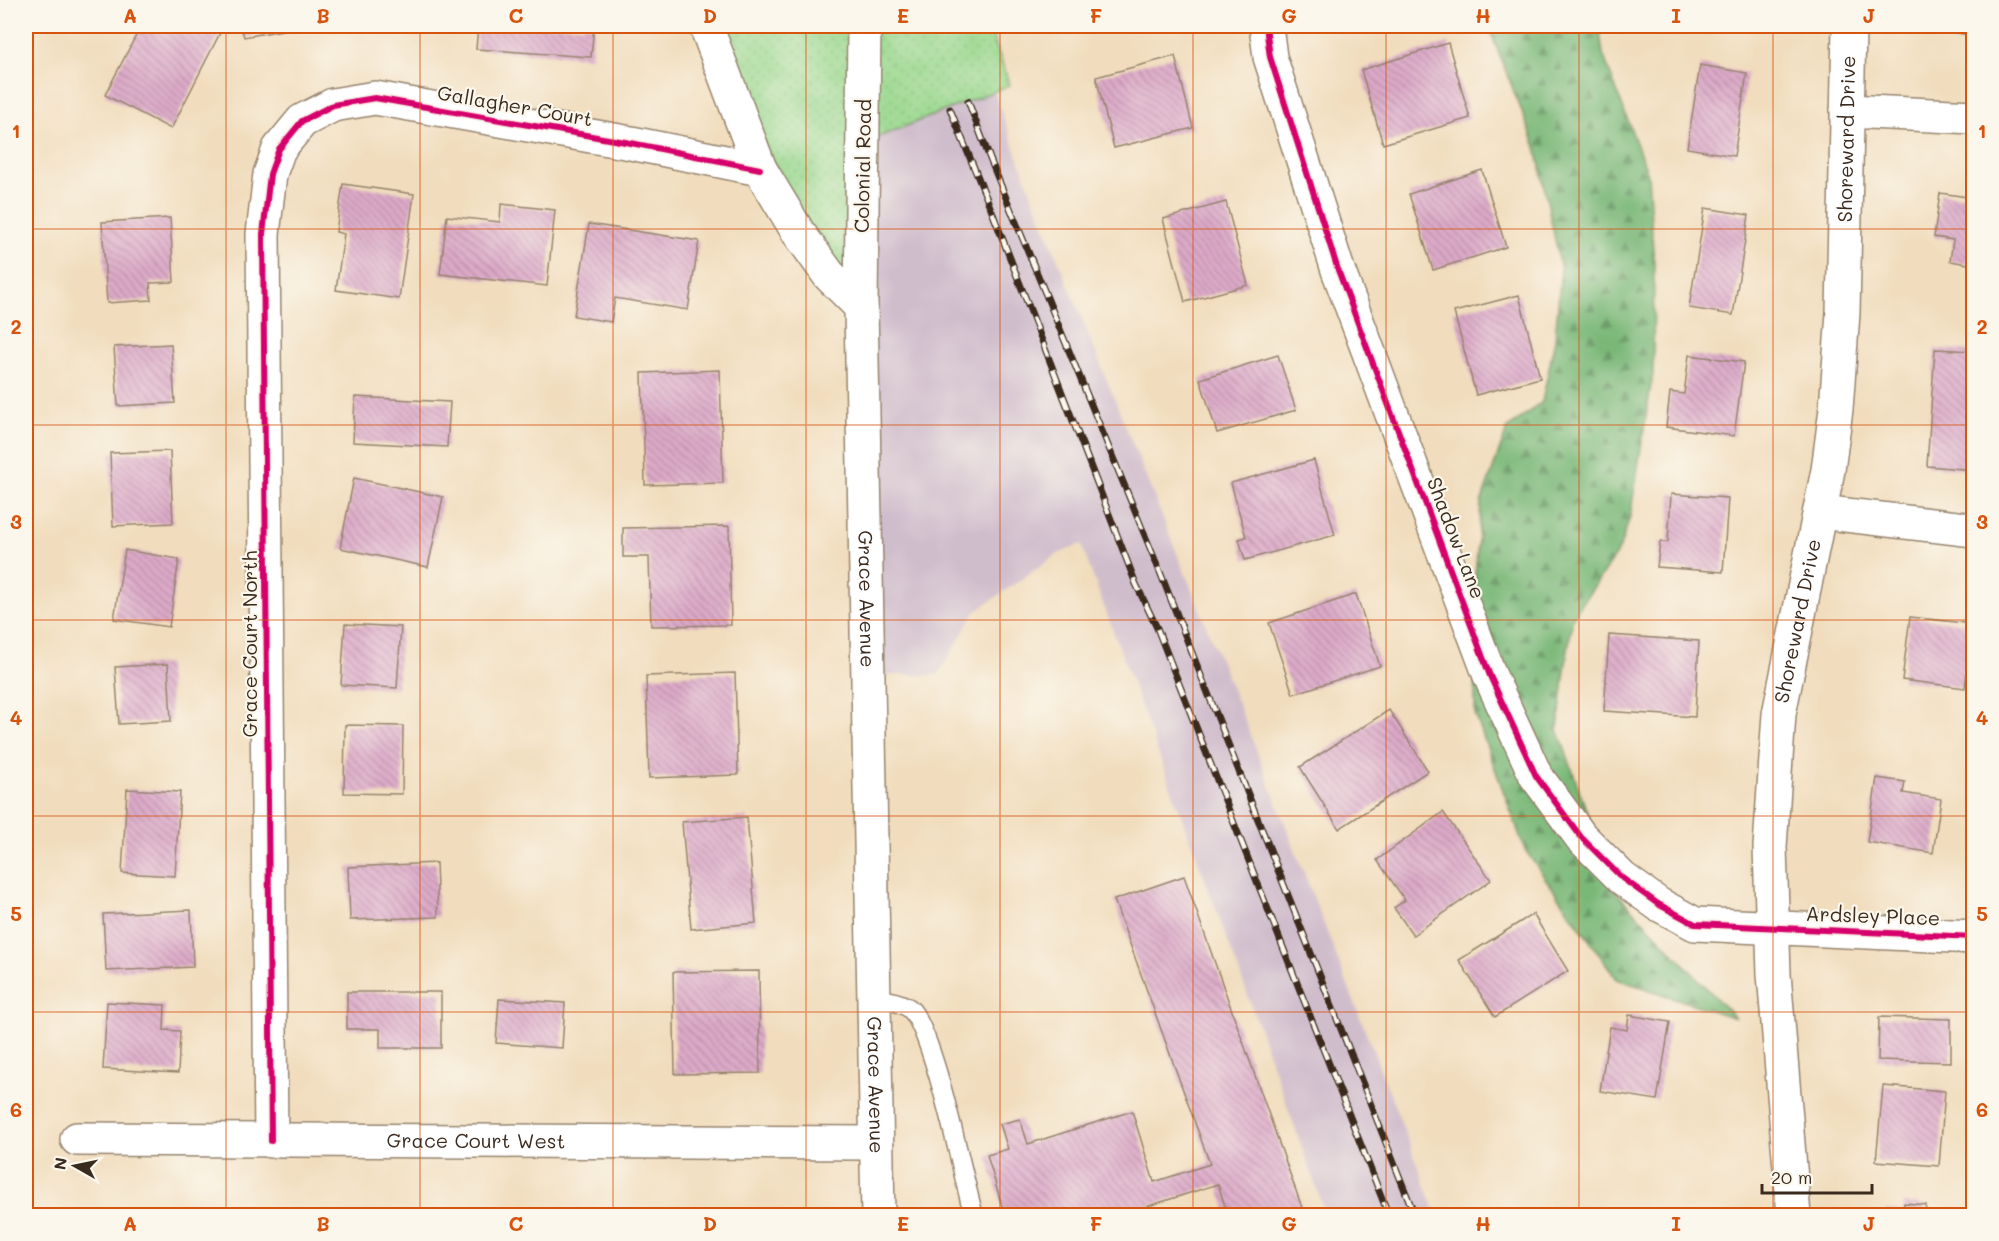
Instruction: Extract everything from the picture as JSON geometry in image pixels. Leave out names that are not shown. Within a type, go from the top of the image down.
[{"type":"street","points":[[706,26],[760,169],[798,232],[829,275],[861,307]]},
{"type":"street","name":"Colonial Road","points":[[861,307],[864,26]]},
{"type":"street","name":"Shadow Lane","points":[[1266,26],[1270,57],[1338,270],[1490,676],[1536,776],[1581,837],[1622,878],[1658,904],[1695,924],[1772,929]]},
{"type":"street","name":"Shoreward Drive","points":[[1794,1215],[1772,929],[1770,848],[1779,714],[1833,442],[1843,313],[1849,26]]},
{"type":"street","name":"Gallagher Court","points":[[279,149],[302,121],[333,105],[375,98],[631,143],[760,169]]},
{"type":"street","points":[[1847,111],[1974,117]]},
{"type":"street","name":"Grace Court North","points":[[271,1141],[263,234],[270,174],[279,149]]},
{"type":"street","name":"Grace Avenue","points":[[861,307],[878,1215]]},
{"type":"street","points":[[1820,512],[1974,530]]},
{"type":"street","name":"Ardsley Place","points":[[1772,929],[1974,937]]},
{"type":"street","name":"Grace Court West","points":[[77,1139],[876,1143]]},
{"type":"lane","points":[[874,997],[896,1002],[909,1008],[922,1024],[974,1215]]},
{"type":"shaded area","points":[[994,91],[1033,198],[1247,726],[1437,1215],[1326,1215],[1081,544],[1056,555],[975,612],[938,675],[872,675],[863,143]]},
{"type":"green space","points":[[706,26],[989,26],[1010,85],[863,143],[861,307],[829,275]]},
{"type":"green space","points":[[1488,26],[1599,26],[1603,54],[1648,175],[1654,265],[1653,373],[1630,517],[1619,550],[1573,617],[1558,729],[1614,890],[1735,1018],[1617,979],[1525,850],[1475,714],[1475,575],[1481,503],[1507,429],[1542,402],[1555,339],[1561,269],[1536,147]]},
{"type":"building","points":[[141,26],[206,26],[220,33],[171,129],[105,95]]},
{"type":"building","points":[[241,26],[299,26],[299,27],[244,37]]},
{"type":"building","points":[[478,26],[594,26],[591,57],[476,49]]},
{"type":"building","points":[[1947,26],[1974,26],[1974,36],[1946,31]]},
{"type":"building","points":[[1448,43],[1470,118],[1383,144],[1361,70]]},
{"type":"building","points":[[1175,56],[1193,128],[1114,148],[1096,77]]},
{"type":"building","points":[[1700,65],[1747,73],[1734,156],[1687,148]]},
{"type":"building","points":[[1482,170],[1506,247],[1433,270],[1409,194]]},
{"type":"building","points":[[343,184],[414,194],[399,299],[336,290],[344,234],[336,232]]},
{"type":"building","points":[[1940,193],[1974,198],[1974,265],[1950,261],[1953,240],[1934,237]]},
{"type":"building","points":[[1226,202],[1248,285],[1185,302],[1163,219]]},
{"type":"building","points":[[501,204],[555,210],[547,286],[440,274],[447,216],[500,222]]},
{"type":"building","points":[[1705,208],[1749,215],[1733,315],[1689,308]]},
{"type":"building","points":[[170,218],[174,282],[150,283],[151,300],[107,303],[102,222]]},
{"type":"building","points":[[589,224],[699,241],[688,310],[615,298],[611,322],[574,316]]},
{"type":"building","points":[[1519,295],[1540,378],[1476,395],[1454,312]]},
{"type":"building","points":[[171,344],[175,403],[118,406],[114,347]]},
{"type":"building","points":[[1935,349],[1974,351],[1974,470],[1927,466]]},
{"type":"building","points":[[1278,355],[1296,410],[1217,433],[1200,379]]},
{"type":"building","points":[[1689,355],[1744,362],[1734,436],[1666,427],[1670,392],[1684,394]]},
{"type":"building","points":[[720,370],[723,483],[645,485],[642,373]]},
{"type":"building","points":[[355,397],[450,402],[447,447],[353,442]]},
{"type":"building","points":[[170,451],[173,523],[113,526],[110,453]]},
{"type":"building","points":[[1314,460],[1335,535],[1245,560],[1239,539],[1246,537],[1231,483]]},
{"type":"building","points":[[354,478],[443,497],[428,567],[340,548]]},
{"type":"building","points":[[1671,494],[1728,498],[1723,572],[1657,567],[1660,542],[1668,542]]},
{"type":"building","points":[[729,526],[731,625],[651,626],[649,557],[623,557],[623,528]]},
{"type":"building","points":[[125,550],[179,559],[169,627],[114,619]]},
{"type":"building","points":[[1356,594],[1380,666],[1293,694],[1269,623]]},
{"type":"building","points":[[1910,617],[1973,624],[1965,688],[1902,680]]},
{"type":"building","points":[[345,624],[401,627],[397,688],[341,685]]},
{"type":"building","points":[[1609,635],[1699,641],[1695,717],[1604,711]]},
{"type":"building","points":[[168,664],[171,721],[119,724],[115,667]]},
{"type":"building","points":[[735,673],[738,775],[649,778],[646,676]]},
{"type":"building","points":[[1389,710],[1428,771],[1339,829],[1300,767]]},
{"type":"building","points":[[345,725],[403,726],[402,794],[344,793]]},
{"type":"building","points":[[1877,778],[1905,782],[1903,793],[1941,799],[1933,853],[1867,842]]},
{"type":"building","points":[[127,789],[180,792],[175,876],[122,873]]},
{"type":"building","points":[[1443,812],[1491,880],[1413,935],[1394,908],[1405,900],[1377,860]]},
{"type":"building","points":[[747,817],[756,923],[691,929],[682,822]]},
{"type":"building","points":[[436,863],[438,917],[350,920],[348,867]]},
{"type":"building","points":[[1184,876],[1305,1216],[1228,1216],[1218,1184],[1117,1216],[1005,1216],[987,1155],[1008,1149],[1000,1124],[1020,1119],[1028,1144],[1132,1111],[1154,1182],[1210,1164],[1114,900]]},
{"type":"building","points":[[191,910],[193,967],[106,971],[103,914]]},
{"type":"building","points":[[1533,914],[1568,971],[1495,1017],[1459,960]]},
{"type":"building","points":[[759,971],[760,1073],[675,1074],[673,972]]},
{"type":"building","points":[[347,992],[441,992],[441,1048],[380,1048],[380,1029],[347,1029]]},
{"type":"building","points":[[499,999],[565,1003],[562,1048],[496,1043]]},
{"type":"building","points":[[107,1002],[165,1005],[164,1030],[180,1031],[178,1073],[103,1069]]},
{"type":"building","points":[[1629,1015],[1670,1022],[1657,1100],[1600,1091],[1610,1027],[1627,1030]]},
{"type":"building","points":[[1879,1017],[1951,1019],[1951,1062],[1878,1060]]},
{"type":"building","points":[[1883,1086],[1945,1091],[1939,1166],[1876,1161]]},
{"type":"building","points":[[1904,1203],[1926,1205],[1925,1213],[1942,1214],[1942,1216],[1886,1216],[1886,1210],[1903,1212]]},
{"type":"railway","points":[[968,101],[1160,572],[1415,1216]]},
{"type":"railway","points":[[950,109],[1136,584],[1157,628],[1389,1216]]},
{"type":"cycle path","points":[[1266,26],[1270,57],[1338,270],[1490,676],[1536,776],[1581,837],[1622,878],[1658,904],[1695,924],[1974,937]]},
{"type":"cycle path","points":[[271,1141],[263,234],[270,174],[279,149],[302,121],[333,105],[375,98],[631,143],[760,169]]}]
